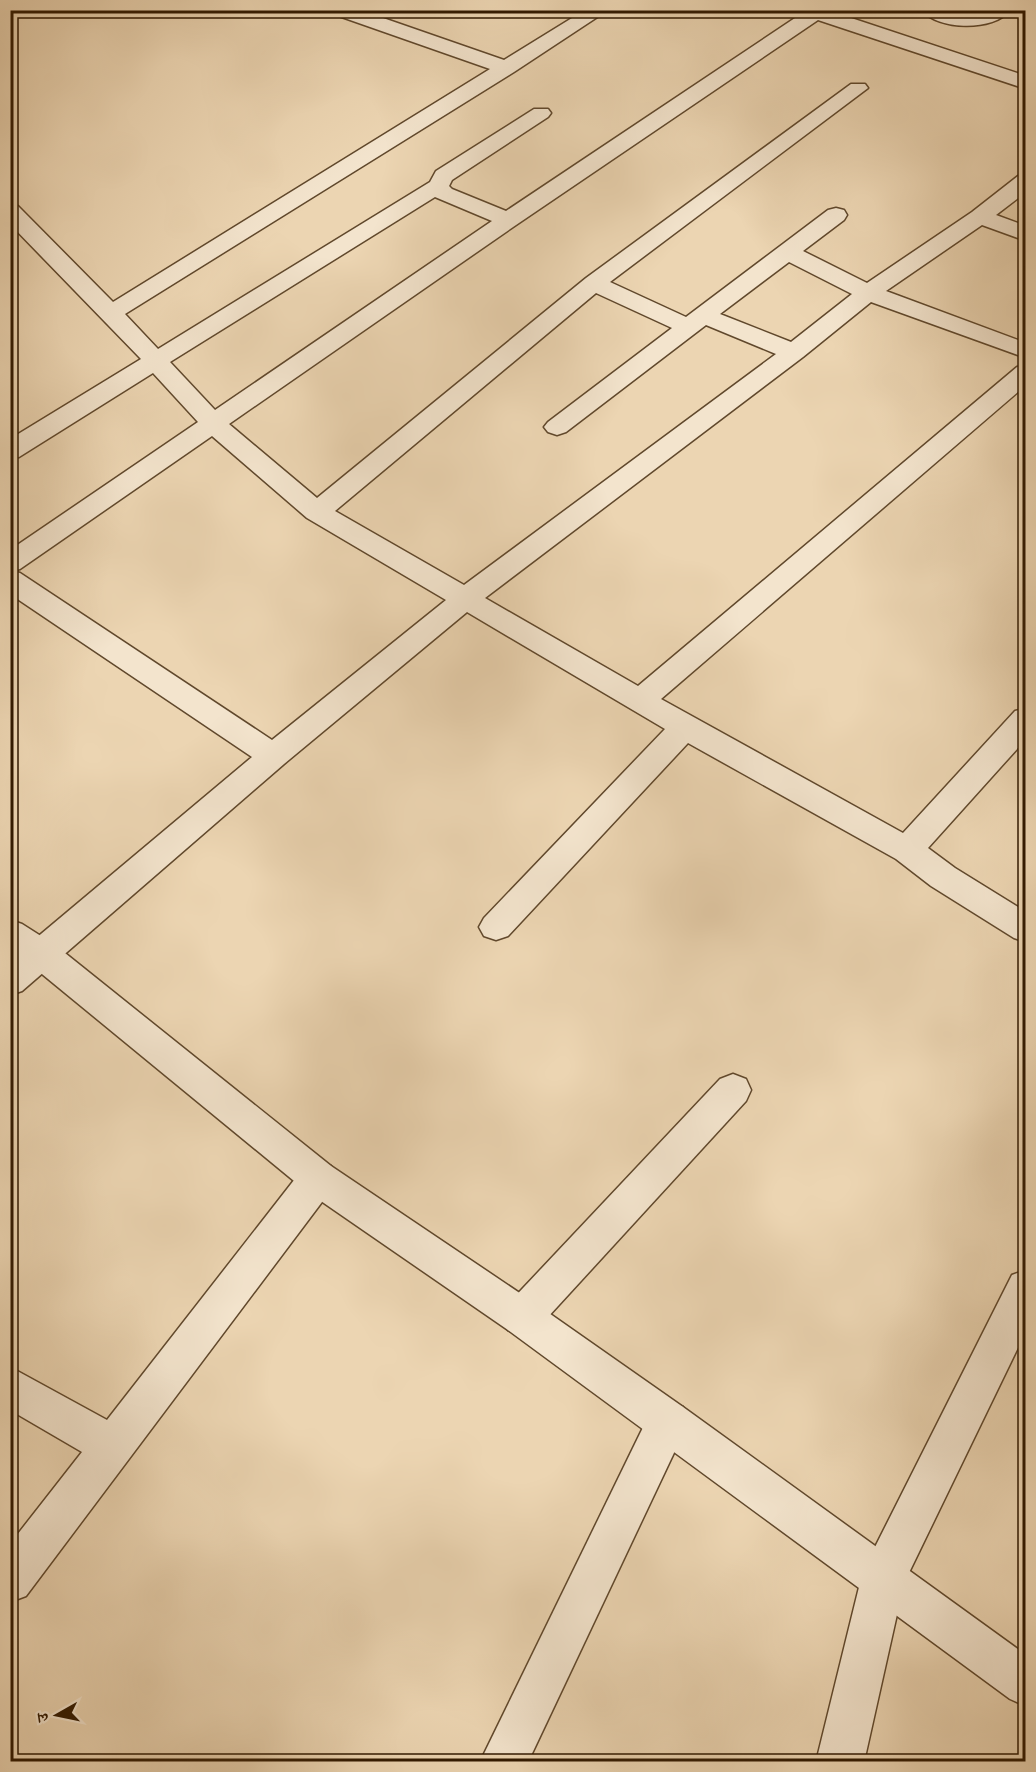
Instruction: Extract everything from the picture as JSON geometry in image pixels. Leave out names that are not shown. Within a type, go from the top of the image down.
[{"type":"street","points":[[340,10],[507,68]]},
{"type":"street","points":[[111,313],[599,10]]},
{"type":"street","points":[[931,10],[974,22],[986,21],[1001,10]]},
{"type":"street","points":[[10,563],[812,12],[1026,83]]},
{"type":"street","points":[[317,512],[594,284],[858,88]]},
{"type":"street","points":[[10,451],[438,186],[444,177],[541,113]]},
{"type":"street","points":[[10,981],[273,756],[465,599],[794,352],[868,293],[980,218],[1026,181]]},
{"type":"street","points":[[438,186],[444,194],[508,220]]},
{"type":"street","points":[[10,211],[111,313],[214,424],[317,512],[685,727],[907,850],[943,877],[1026,929]]},
{"type":"street","points":[[557,427],[836,215]]},
{"type":"street","points":[[980,218],[1026,234]]},
{"type":"street","points":[[788,252],[868,293],[1026,351]]},
{"type":"street","points":[[594,284],[696,321],[794,352]]},
{"type":"street","points":[[640,700],[1026,372]]},
{"type":"street","points":[[10,580],[273,756]]},
{"type":"street","points":[[907,850],[1026,719]]},
{"type":"street","points":[[496,927],[685,727]]},
{"type":"street","points":[[10,933],[43,955],[318,1179],[522,1317],[1026,1683]]},
{"type":"street","points":[[522,1317],[733,1090]]},
{"type":"street","points":[[10,1580],[318,1179]]},
{"type":"street","points":[[840,1761],[883,1579],[1026,1288]]},
{"type":"street","points":[[10,1386],[113,1446]]},
{"type":"street","points":[[503,1761],[668,1421]]}]
